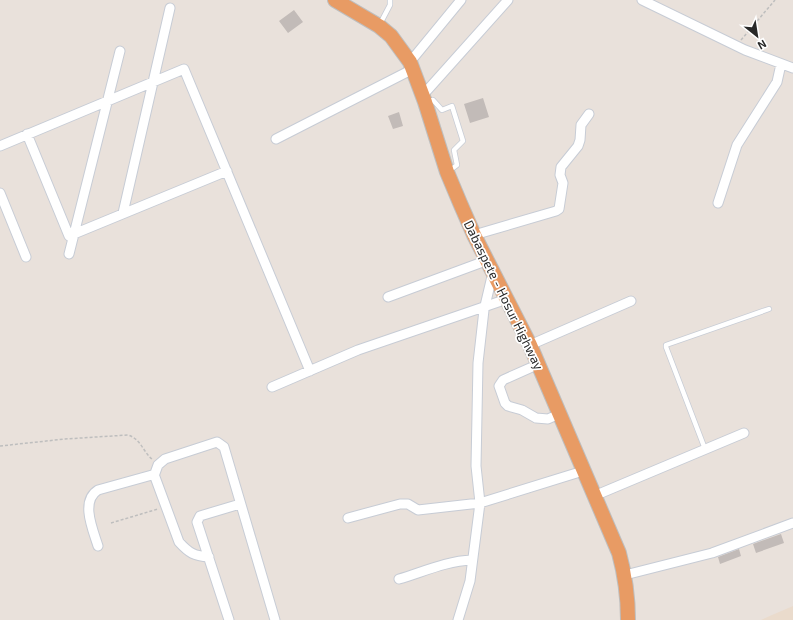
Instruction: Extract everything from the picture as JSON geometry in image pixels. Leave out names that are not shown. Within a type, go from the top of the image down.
[{"type":"highway","name":"Dabaspete - Hosur Highway","points":[[335,0],[379,26],[391,36],[412,65],[447,172],[474,235],[491,266],[539,364],[619,553],[625,575],[628,601],[628,620]]},
{"type":"street","points":[[276,139],[412,65],[461,0]]},
{"type":"street","points":[[424,99],[508,0]]},
{"type":"street","points":[[642,0],[736,46],[793,68]]},
{"type":"street","points":[[123,214],[170,8]]},
{"type":"street","points":[[69,254],[120,51]]},
{"type":"street","points":[[718,203],[738,144],[777,82],[781,64]]},
{"type":"street","points":[[0,146],[184,69],[310,371]]},
{"type":"street","points":[[474,235],[559,209],[563,183],[560,176],[561,167],[578,146],[582,125],[589,114]]},
{"type":"street","points":[[27,134],[69,236],[227,171]]},
{"type":"street","points":[[0,193],[26,257]]},
{"type":"street","points":[[388,297],[491,266],[478,363],[476,466],[480,503],[470,581],[458,620]]},
{"type":"street","points":[[272,387],[358,350],[507,299]]},
{"type":"street","points":[[530,345],[631,301]]},
{"type":"street","points":[[539,364],[503,380],[499,386],[508,406],[522,410],[536,418],[548,419],[559,414]]},
{"type":"street","points":[[594,496],[744,433]]},
{"type":"street","points":[[209,557],[197,556],[187,550],[180,542],[154,476],[158,465],[165,459],[217,442],[224,447],[275,620]]},
{"type":"street","points":[[348,518],[400,504],[408,504],[418,510],[480,503],[584,471]]},
{"type":"street","points":[[98,546],[88,510],[90,497],[93,493],[98,490],[154,476]]},
{"type":"street","points":[[229,620],[197,522],[200,516],[240,504]]},
{"type":"street","points":[[625,575],[712,553],[793,523]]},
{"type":"street","points":[[399,579],[442,564],[459,560],[472,560]]},
{"type":"lane","points":[[379,26],[390,5],[390,0]]},
{"type":"lane","points":[[424,99],[433,100],[442,110],[452,106],[463,141],[454,150],[457,165],[447,172]]},
{"type":"lane","points":[[705,449],[666,345],[769,309]]},
{"type":"path","points":[[736,46],[775,0]]},
{"type":"path","points":[[0,446],[65,439],[128,435],[138,441],[145,452],[158,465]]},
{"type":"path","points":[[111,523],[166,507]]},
{"type":"shaded area","points":[[793,606],[793,620],[761,620],[772,615]]},
{"type":"building","points":[[294,10],[303,22],[288,33],[279,21]]},
{"type":"building","points":[[483,98],[489,117],[470,123],[464,104]]},
{"type":"building","points":[[399,112],[403,126],[393,129],[388,116]]},
{"type":"building","points":[[781,534],[784,543],[756,553],[753,544]]},
{"type":"building","points":[[739,549],[741,556],[720,564],[718,557]]}]
